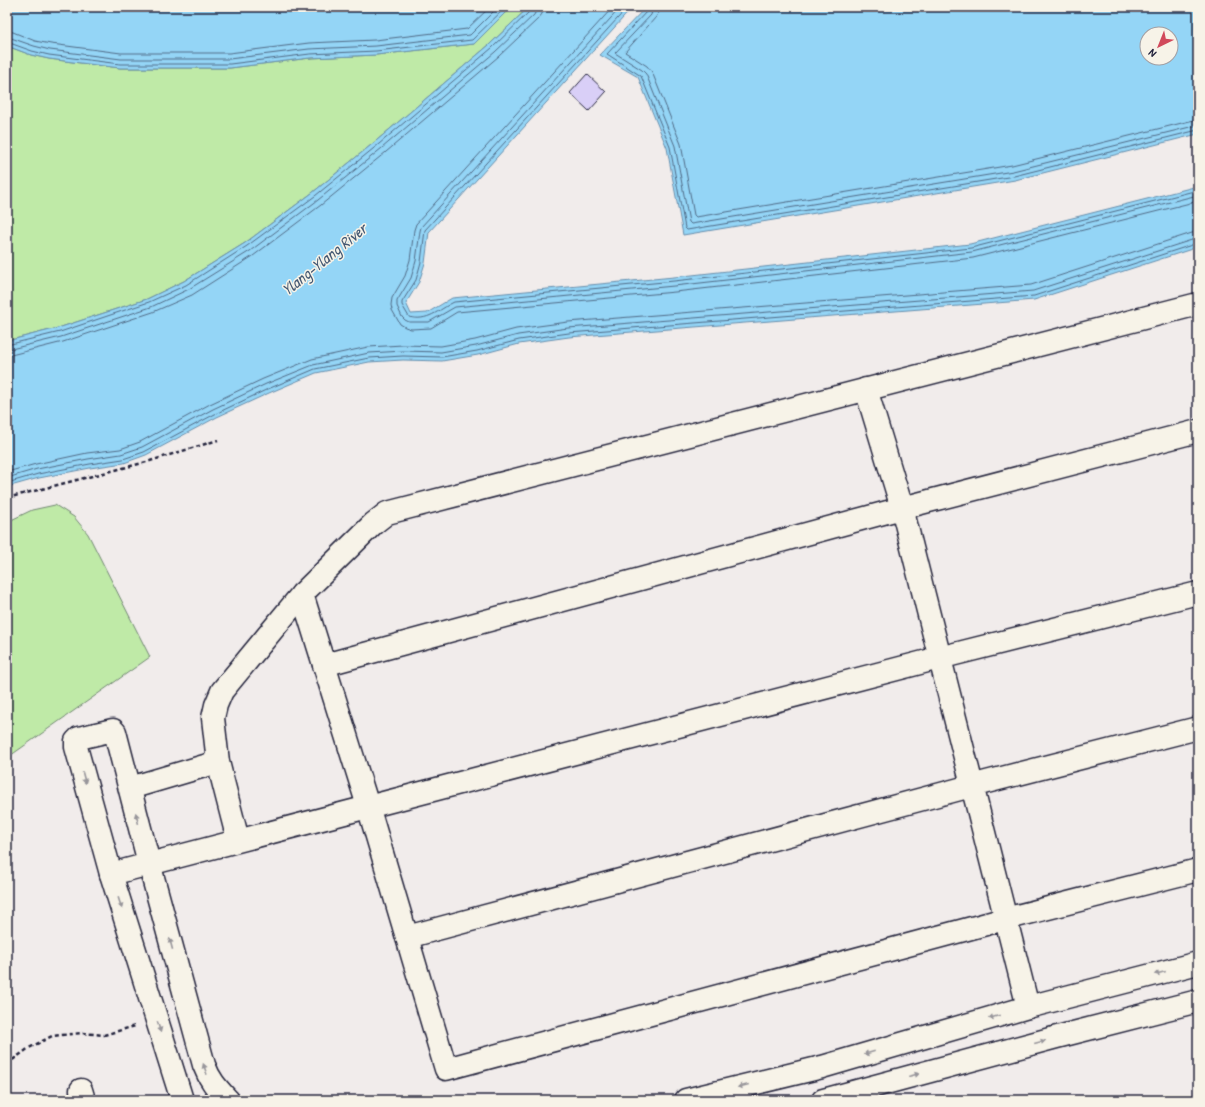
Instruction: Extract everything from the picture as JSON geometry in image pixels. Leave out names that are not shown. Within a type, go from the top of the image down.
[{"type":"street","points":[[238,840],[218,762],[213,718],[216,705],[222,691],[302,594],[373,524],[387,513],[1198,304]]},
{"type":"street","points":[[866,389],[902,508],[1028,1007]]},
{"type":"street","points":[[324,665],[902,508],[1198,431]]},
{"type":"street","points":[[111,874],[939,658],[1198,593]]},
{"type":"street","points":[[302,594],[368,806],[446,1068],[1005,919],[1198,870]]},
{"type":"street","points":[[407,937],[971,786],[1198,728]]},
{"type":"street","points":[[182,1100],[111,874],[76,747],[76,741],[78,738],[113,730],[115,732],[204,1065],[208,1076],[214,1085],[228,1100]]},
{"type":"street","points":[[130,788],[218,762]]},
{"type":"street","points":[[686,1100],[822,1067],[1028,1007],[1198,963]]},
{"type":"street","points":[[822,1067],[827,1099],[1057,1037],[1198,1001]]},
{"type":"path","points":[[7,498],[150,462],[218,440]]},
{"type":"path","points":[[7,1064],[29,1048],[52,1036],[82,1033],[104,1035],[157,1020]]},
{"type":"green space","points":[[511,7],[529,7],[489,45],[376,141],[312,193],[245,243],[184,281],[147,299],[58,328],[7,341],[7,46],[31,55],[49,59],[120,68],[230,68],[310,58],[376,55],[474,44]]},
{"type":"green space","points":[[55,505],[74,517],[88,534],[150,657],[7,758],[7,522],[32,510]]},
{"type":"water","points":[[7,7],[511,7],[474,44],[376,55],[310,58],[230,68],[120,68],[49,59],[31,55],[7,46]]},
{"type":"water","name":"Ylang-Ylang River","points":[[529,7],[633,7],[429,232],[425,263],[419,282],[406,303],[411,314],[427,313],[452,298],[674,277],[970,244],[1198,186],[1198,247],[1034,300],[569,337],[519,344],[478,355],[442,361],[403,360],[369,362],[316,373],[217,417],[146,455],[124,463],[39,478],[7,487],[7,341],[58,328],[147,299],[184,281],[245,243],[312,193],[376,141],[489,45]]},
{"type":"water","points":[[646,7],[1198,7],[1198,134],[1015,180],[683,235],[667,148],[638,77],[600,55]]},
{"type":"building","points":[[587,74],[606,92],[589,111],[570,93]]}]
